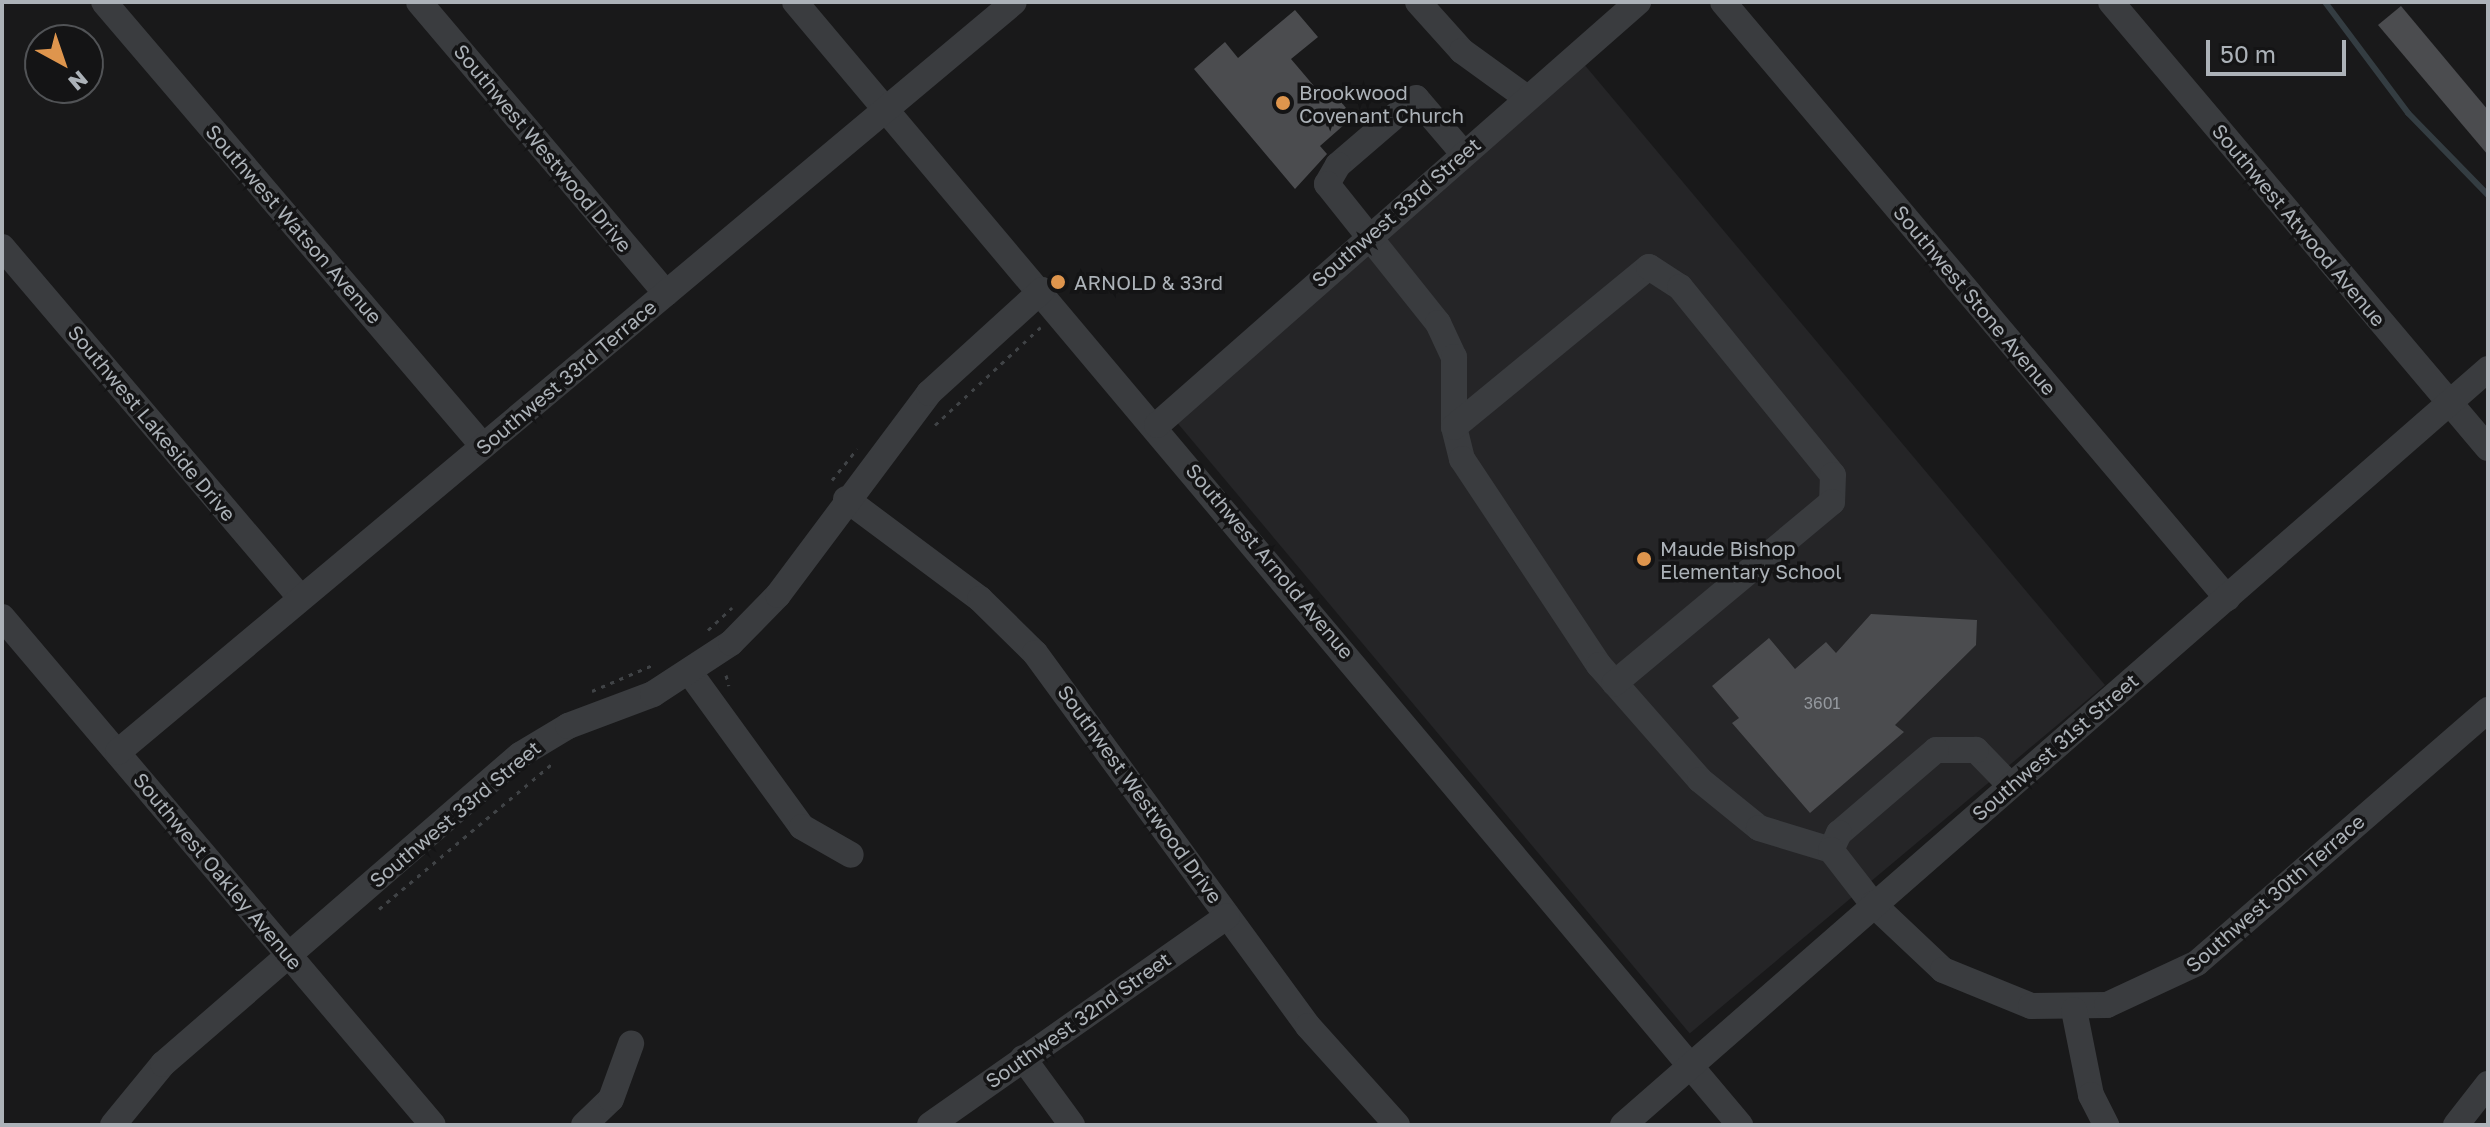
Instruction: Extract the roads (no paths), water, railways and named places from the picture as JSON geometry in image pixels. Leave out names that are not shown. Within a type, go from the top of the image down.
[{"type":"street","name":"Southwest Watson Avenue","points":[[104,2],[483,446]]},
{"type":"street","name":"Southwest Westwood Drive","points":[[419,2],[666,293]]},
{"type":"street","name":"Southwest Arnold Avenue","points":[[795,2],[1157,425],[1740,1125]]},
{"type":"street","name":"Southwest 33rd Terrace","points":[[118,752],[1014,2]]},
{"type":"street","points":[[1418,2],[1462,51],[1527,98]]},
{"type":"street","name":"Southwest 33rd Street","points":[[1157,425],[1367,237],[1638,2]]},
{"type":"street","name":"Southwest Stone Avenue","points":[[1723,2],[2227,598]]},
{"type":"street","name":"Southwest Atwood Avenue","points":[[2111,2],[2488,448]]},
{"type":"street","points":[[1463,153],[1416,98],[1338,165],[1327,184],[1438,323],[1454,357],[1454,427],[1462,459],[1536,579],[1615,683],[1744,818],[1831,850],[1839,833],[1936,750],[1976,750],[2010,785]]},
{"type":"street","name":"Southwest Lakeside Drive","points":[[2,247],[301,598]]},
{"type":"street","points":[[1454,427],[1649,267],[1680,287],[1833,475],[1832,502],[1615,683]]},
{"type":"street","name":"Southwest 33rd Street","points":[[113,1125],[163,1064],[520,755],[568,726],[698,683],[778,595],[846,499],[929,393],[1042,290]]},
{"type":"street","name":"Southwest 31st Street","points":[[1623,1125],[1687,1063],[2488,369]]},
{"type":"street","name":"Southwest Westwood Drive","points":[[846,499],[969,590],[1035,653],[1308,1026],[1397,1125]]},
{"type":"street","name":"Southwest Oakley Avenue","points":[[2,617],[433,1125]]},
{"type":"street","points":[[698,683],[802,827],[851,855]]},
{"type":"street","name":"Southwest 30th Terrace","points":[[1831,850],[1873,904],[1943,970],[1976,988],[2074,1010],[2139,995],[2197,963],[2488,710]]},
{"type":"street","name":"Southwest 32nd Street","points":[[930,1125],[1227,916]]},
{"type":"street","points":[[2074,1010],[2091,1095],[2106,1125]]},
{"type":"street","points":[[584,1125],[611,1099],[631,1044]]},
{"type":"street","points":[[1023,1058],[1072,1125]]},
{"type":"street","points":[[2456,1125],[2488,1084]]},
{"type":"waterway","points":[[2325,2],[2408,113],[2488,195]]},
{"type":"place","name":"Brookwood Covenant Church","points":[[1283,103]]},
{"type":"place","name":"ARNOLD & 33rd","points":[[1058,282]]},
{"type":"place","name":"Maude Bishop Elementary School","points":[[1644,559]]}]
